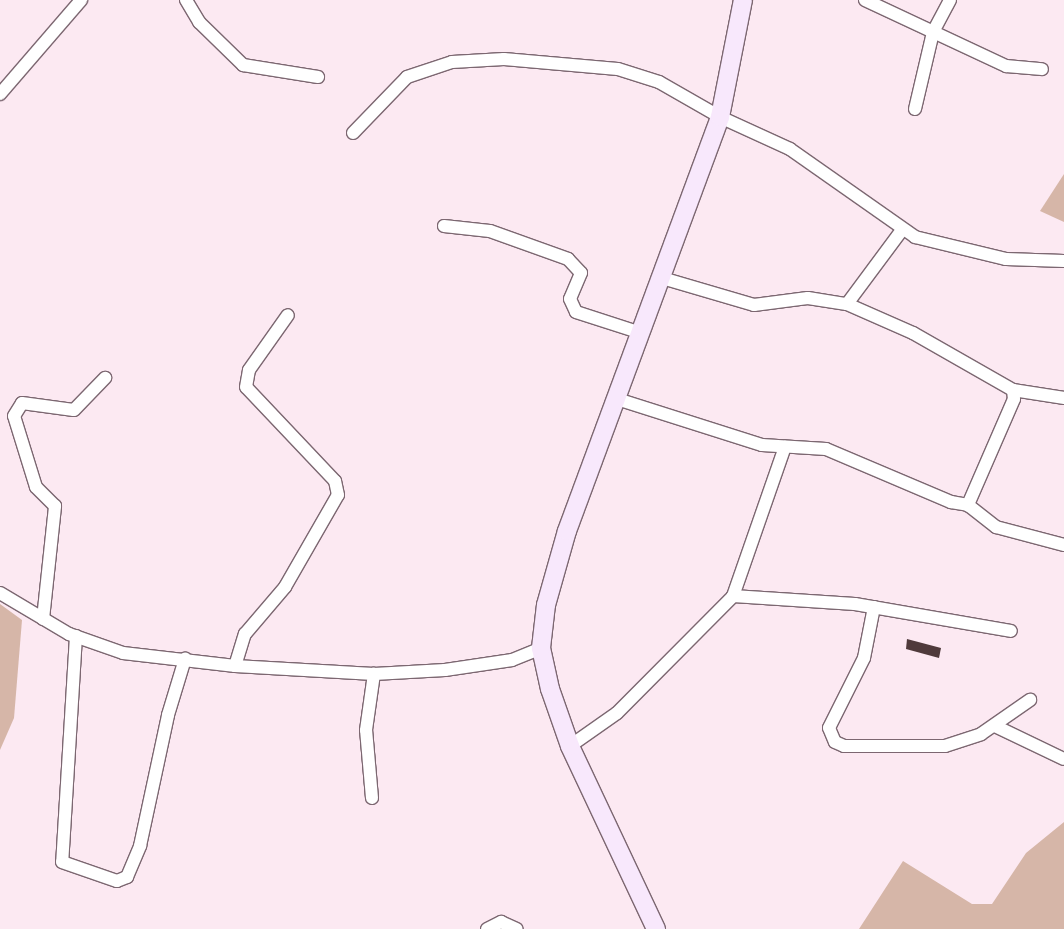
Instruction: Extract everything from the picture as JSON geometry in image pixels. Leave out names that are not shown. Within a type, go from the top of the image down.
[{"type":"main road","points":[[656,929],[570,746],[550,689],[541,648],[546,605],[567,531],[642,333],[720,117],[743,0]]},
{"type":"street","points":[[0,94],[81,0]]},
{"type":"street","points":[[186,0],[198,22],[243,65],[318,77]]},
{"type":"street","points":[[866,0],[1006,66],[1042,70]]},
{"type":"street","points":[[915,108],[933,32],[950,0]]},
{"type":"street","points":[[353,133],[407,77],[452,62],[504,59],[625,71],[659,82],[720,117],[790,149],[902,230],[1006,259],[1064,261]]},
{"type":"street","points":[[444,226],[490,232],[568,260],[581,273],[570,299],[576,312],[642,333]]},
{"type":"street","points":[[847,304],[902,230]]},
{"type":"street","points":[[662,278],[754,305],[808,298],[847,304],[913,333],[1013,390],[1064,398]]},
{"type":"street","points":[[235,666],[245,634],[285,587],[338,495],[335,481],[246,387],[249,370],[288,315]]},
{"type":"street","points":[[43,618],[55,506],[36,487],[14,416],[22,403],[81,408],[104,378]]},
{"type":"street","points":[[968,504],[1014,399],[1013,390]]},
{"type":"street","points":[[617,399],[762,446],[826,449],[951,502],[968,504],[996,527],[1064,545]]},
{"type":"street","points":[[570,746],[617,713],[733,596],[786,447]]},
{"type":"street","points":[[0,593],[76,636],[123,653],[235,666],[374,674],[512,660],[541,648]]},
{"type":"street","points":[[733,596],[874,607],[950,617],[1012,631]]},
{"type":"street","points":[[874,607],[864,658],[829,728],[835,742],[844,746],[945,746],[995,726],[1030,700]]},
{"type":"street","points":[[76,636],[62,862],[117,881],[128,877],[140,846],[165,725],[185,659]]},
{"type":"street","points":[[372,798],[366,730],[374,674]]},
{"type":"street","points":[[995,726],[1064,759]]},
{"type":"street","points":[[487,929],[501,922],[517,929]]},
{"type":"shaded area","points":[[1064,174],[1064,222],[1040,211]]},
{"type":"shaded area","points":[[0,604],[22,620],[14,718],[0,750]]},
{"type":"shaded area","points":[[1064,822],[1064,929],[859,929],[903,861],[972,904],[992,904],[1026,853]]},
{"type":"building","points":[[907,639],[941,648],[939,658],[906,649]]}]
